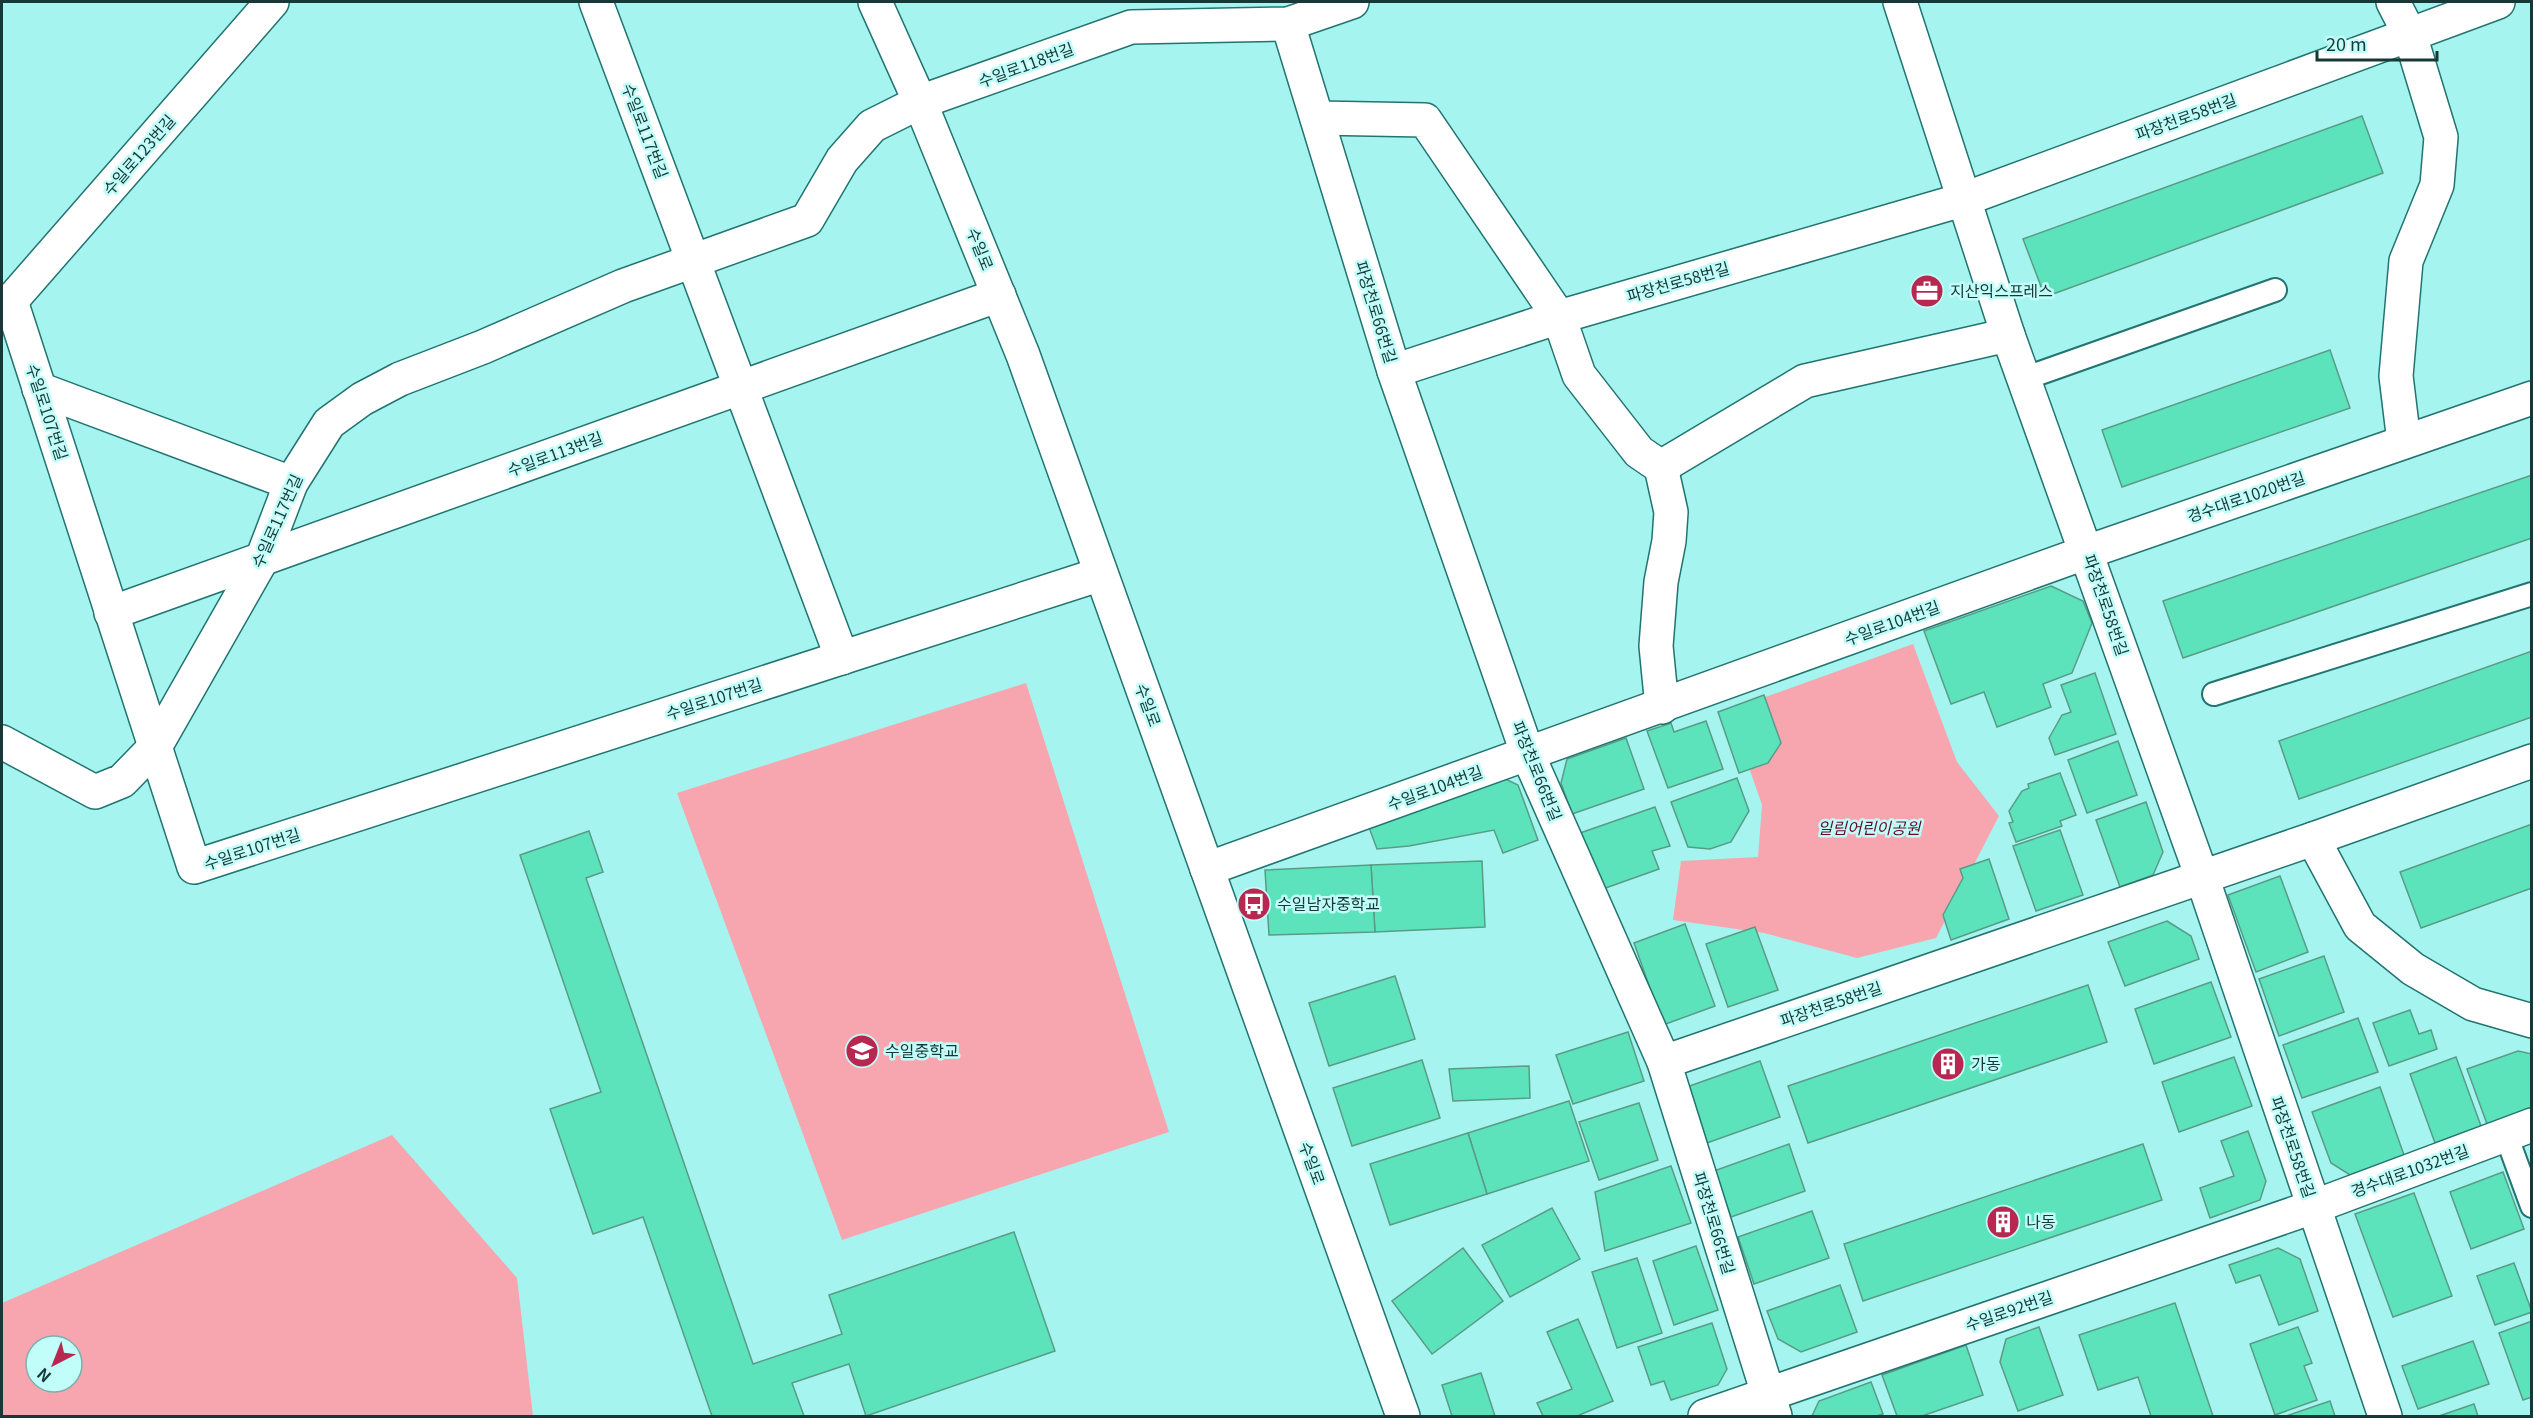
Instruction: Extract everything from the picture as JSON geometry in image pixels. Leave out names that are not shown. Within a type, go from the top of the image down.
[{"type":"street","name":"수일로123번길","points":[[6,301],[272,2]]},
{"type":"street","name":"수일로117번길","points":[[596,2],[741,388]]},
{"type":"street","name":"수일로","points":[[875,2],[920,102],[999,295],[1403,1416]]},
{"type":"street","name":"수일로118번길","points":[[920,102],[1132,14],[1288,24],[1352,2]]},
{"type":"street","name":"파장천로58번길","points":[[1900,2],[1962,200],[2008,335],[2026,378],[2202,877],[2385,1416]]},
{"type":"street","points":[[2393,2],[2410,35],[2440,137],[2437,184],[2406,261],[2396,376],[2404,442]]},
{"type":"street","name":"파장천로58번길","points":[[1394,371],[1558,317],[1962,200],[2498,2]]},
{"type":"street","name":"파장천로66번길","points":[[1288,24],[1394,371],[1528,755],[1664,1062],[1771,1405]]},
{"type":"street","name":"수일로117번길","points":[[2,742],[94,792],[122,781],[155,747],[262,559],[291,483],[329,423],[372,394],[400,379],[483,347],[623,286],[807,220],[842,160],[872,126],[920,102]]},
{"type":"street","points":[[1317,118],[1425,120],[1558,317],[1579,375],[1639,452],[1661,467],[1671,512],[1669,541],[1661,582],[1656,646],[1662,707]]},
{"type":"street","name":"수일로113번길","points":[[111,613],[999,295]]},
{"type":"street","name":"수일로107번길","points":[[6,301],[39,389],[194,867],[1101,574]]},
{"type":"street","points":[[1661,467],[1805,381],[2008,335]]},
{"type":"street","points":[[741,388],[842,658]]},
{"type":"street","points":[[39,389],[291,483]]},
{"type":"street","name":"경수대로1020번길","points":[[2087,552],[2532,398]]},
{"type":"street","name":"수일로104번길","points":[[1207,869],[2087,552]]},
{"type":"street","name":"파장천로58번길","points":[[1664,1062],[2313,839],[2532,761]]},
{"type":"street","points":[[2313,839],[2360,926],[2413,969],[2473,1004],[2532,1021]]},
{"type":"street","name":"경수대로1032번길","points":[[2313,1207],[2519,1130]]},
{"type":"street","name":"수일로92번길","points":[[1705,1416],[1771,1405],[2313,1207]]},
{"type":"lane","points":[[2026,378],[2275,290]]},
{"type":"lane","points":[[2214,694],[2532,594]]},
{"type":"lane","name":"경수대로1032번길","points":[[2519,1130],[2532,1206]]},
{"type":"green space","name":"일림어린이공원","points":[[1913,644],[1957,762],[1999,816],[1936,938],[1857,958],[1764,933],[1673,920],[1681,861],[1758,857],[1762,805],[1729,710]]},
{"type":"green space","points":[[1026,683],[1169,1132],[842,1240],[677,793]]},
{"type":"green space","points":[[392,1135],[517,1278],[533,1416],[2,1416],[2,1303]]},
{"type":"building","points":[[2362,116],[2383,173],[2045,297],[2023,239]]},
{"type":"building","points":[[2330,350],[2350,408],[2122,487],[2102,430]]},
{"type":"building","points":[[2532,475],[2532,538],[2183,658],[2163,601]]},
{"type":"building","points":[[2051,586],[2083,601],[2092,623],[2072,673],[2043,684],[2051,707],[1997,727],[1984,692],[1951,704],[1924,631]]},
{"type":"building","points":[[2532,651],[2532,717],[2299,799],[2279,741]]},
{"type":"building","points":[[2095,673],[2116,734],[2055,755],[2049,738],[2062,715],[2071,712],[2061,685]]},
{"type":"building","points":[[1764,695],[1781,743],[1768,763],[1739,773],[1718,712]]},
{"type":"building","points":[[1706,721],[1723,769],[1668,788],[1647,731],[1671,723],[1674,732]]},
{"type":"building","points":[[1626,738],[1644,789],[1572,814],[1561,783],[1567,759]]},
{"type":"building","points":[[2118,741],[2137,795],[2087,813],[2068,760]]},
{"type":"building","points":[[2060,773],[2076,815],[2060,821],[2062,826],[2016,842],[2009,823],[2013,822],[2009,811],[2022,791],[2029,788],[2028,784]]},
{"type":"building","points":[[1497,775],[1518,785],[1538,840],[1503,853],[1494,830],[1409,846],[1377,849],[1367,822]]},
{"type":"building","points":[[1737,778],[1749,811],[1731,842],[1710,849],[1688,847],[1671,802]]},
{"type":"building","points":[[2146,802],[2163,852],[2153,875],[2120,887],[2096,820]]},
{"type":"building","points":[[1655,807],[1670,846],[1652,851],[1659,869],[1600,890],[1580,833]]},
{"type":"building","points":[[2532,824],[2532,888],[2421,928],[2400,872]]},
{"type":"building","points":[[2060,830],[2083,895],[2036,911],[2013,846]]},
{"type":"building","points":[[589,831],[603,872],[586,878],[753,1364],[842,1334],[829,1295],[1014,1232],[1055,1351],[866,1416],[849,1364],[792,1383],[804,1416],[712,1416],[643,1217],[593,1234],[550,1109],[601,1092],[520,855]]},
{"type":"building","points":[[1989,859],[2009,919],[1951,940],[1943,915],[1963,878],[1960,869]]},
{"type":"building","points":[[1482,861],[1485,927],[1375,932],[1371,865]]},
{"type":"building","points":[[1371,865],[1375,932],[1269,935],[1265,870]]},
{"type":"building","points":[[2280,876],[2308,952],[2256,972],[2228,895]]},
{"type":"building","points":[[2167,921],[2191,936],[2199,959],[2125,986],[2108,942]]},
{"type":"building","points":[[1685,924],[1715,1006],[1663,1025],[1634,943]]},
{"type":"building","points":[[1755,927],[1778,990],[1728,1007],[1706,944]]},
{"type":"building","points":[[2324,956],[2344,1012],[2279,1036],[2259,979]]},
{"type":"building","points":[[1395,976],[1415,1039],[1329,1066],[1309,1003]]},
{"type":"building","points":[[2211,982],[2231,1037],[2154,1064],[2135,1009]]},
{"type":"building","name":"가동","points":[[2088,985],[2107,1042],[1808,1143],[1788,1086]]},
{"type":"building","points":[[2410,1010],[2419,1034],[2431,1030],[2437,1049],[2389,1066],[2373,1023]]},
{"type":"building","points":[[2358,1018],[2378,1072],[2302,1098],[2283,1045]]},
{"type":"building","points":[[1628,1032],[1644,1081],[1573,1104],[1556,1055]]},
{"type":"building","points":[[2518,1051],[2532,1054],[2532,1108],[2487,1124],[2467,1069]]},
{"type":"building","points":[[2234,1057],[2252,1106],[2179,1132],[2162,1082]]},
{"type":"building","points":[[2456,1057],[2481,1126],[2435,1143],[2410,1074]]},
{"type":"building","points":[[1422,1060],[1440,1118],[1352,1146],[1333,1088]]},
{"type":"building","points":[[1760,1061],[1780,1117],[1704,1144],[1684,1088]]},
{"type":"building","points":[[1529,1066],[1530,1098],[1453,1101],[1449,1069]]},
{"type":"building","points":[[2380,1087],[2404,1155],[2350,1175],[2331,1163],[2312,1112]]},
{"type":"building","points":[[1569,1101],[1589,1161],[1487,1194],[1468,1133]]},
{"type":"building","points":[[1639,1103],[1658,1160],[1599,1180],[1579,1122]]},
{"type":"building","points":[[2248,1131],[2266,1181],[2260,1200],[2210,1218],[2200,1188],[2234,1176],[2221,1141]]},
{"type":"building","points":[[1468,1133],[1487,1194],[1390,1225],[1370,1164]]},
{"type":"building","points":[[1789,1144],[1805,1191],[1731,1217],[1714,1171]]},
{"type":"building","name":"나동","points":[[2143,1144],[2162,1200],[1863,1301],[1844,1244]]},
{"type":"building","points":[[1671,1166],[1691,1223],[1605,1251],[1595,1192]]},
{"type":"building","points":[[2503,1172],[2524,1229],[2471,1249],[2450,1192]]},
{"type":"building","points":[[2414,1193],[2452,1296],[2393,1317],[2355,1214]]},
{"type":"building","points":[[1552,1208],[1580,1259],[1510,1297],[1482,1245]]},
{"type":"building","points":[[1812,1211],[1829,1258],[1754,1284],[1738,1237]]},
{"type":"building","points":[[1696,1246],[1718,1310],[1674,1325],[1653,1261]]},
{"type":"building","points":[[1463,1248],[1503,1301],[1432,1354],[1392,1301]]},
{"type":"building","points":[[2278,1248],[2300,1259],[2318,1311],[2279,1325],[2260,1275],[2236,1283],[2229,1265]]},
{"type":"building","points":[[1637,1258],[1662,1333],[1617,1348],[1592,1272]]},
{"type":"building","points":[[2514,1263],[2532,1312],[2495,1325],[2477,1276]]},
{"type":"building","points":[[1840,1285],[1857,1332],[1801,1352],[1778,1339],[1767,1311]]},
{"type":"building","points":[[2175,1303],[2213,1416],[2151,1416],[2138,1377],[2098,1390],[2079,1335]]},
{"type":"building","points":[[1578,1319],[1613,1401],[1577,1416],[1543,1416],[1537,1403],[1572,1389],[1547,1332]]},
{"type":"building","points":[[2532,1321],[2532,1397],[2523,1400],[2499,1333]]},
{"type":"building","points":[[1712,1323],[1727,1369],[1718,1385],[1671,1400],[1664,1381],[1651,1385],[1638,1347]]},
{"type":"building","points":[[2039,1327],[2063,1395],[2018,1411],[2000,1362],[2006,1339]]},
{"type":"building","points":[[2298,1327],[2312,1363],[2304,1366],[2317,1400],[2275,1415],[2250,1344]]},
{"type":"building","points":[[2473,1341],[2489,1384],[2418,1409],[2402,1366]]},
{"type":"building","points":[[1966,1345],[1983,1395],[1922,1416],[1897,1416],[1882,1375]]},
{"type":"building","points":[[1481,1373],[1495,1416],[1452,1416],[1442,1385]]},
{"type":"building","points":[[1871,1382],[1883,1414],[1876,1416],[1812,1416],[1819,1401]]},
{"type":"building","points":[[2330,1401],[2335,1416],[2286,1416]]},
{"type":"building","points":[[2474,1404],[2478,1416],[2439,1416]]},
{"type":"place","name":"지산익스프레스","points":[[1927,291]]},
{"type":"place","name":"수일남자중학교","points":[[1254,904]]},
{"type":"place","name":"수일중학교","points":[[862,1051]]},
{"type":"place","name":"가동","points":[[1948,1064]]},
{"type":"place","name":"나동","points":[[2003,1222]]}]
